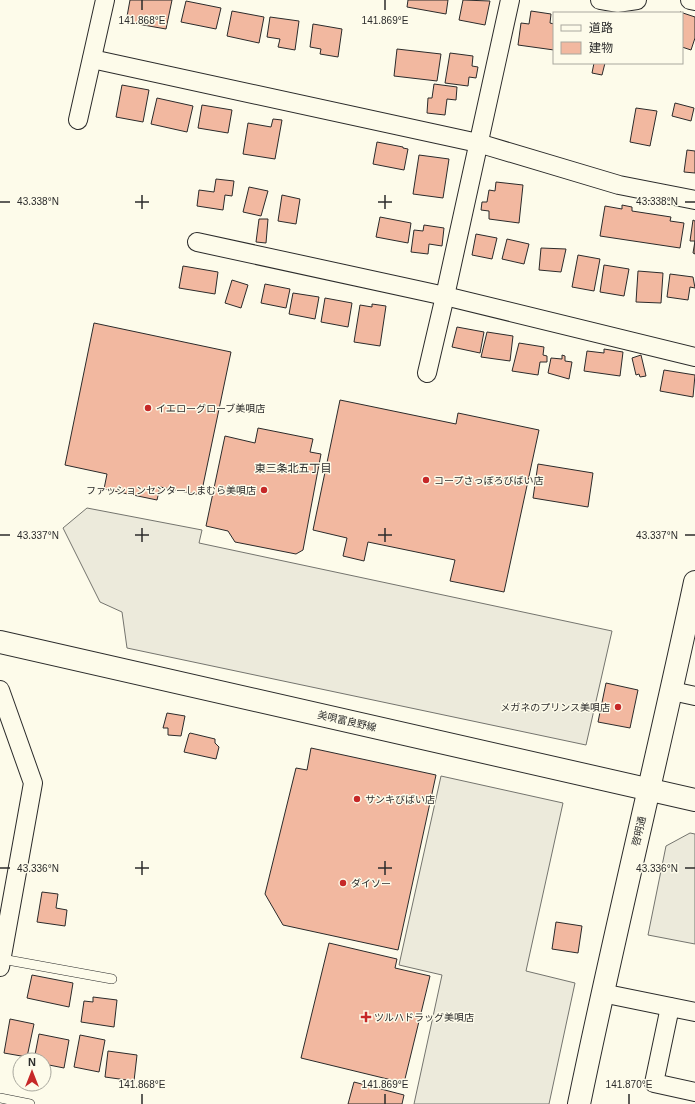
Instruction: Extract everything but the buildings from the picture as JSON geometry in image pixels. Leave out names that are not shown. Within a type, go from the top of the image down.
[{"type":"main road","name":"啓明通","points":[[579,1104],[602,993],[672,691],[695,582]]},
{"type":"main road","name":"美唄富良野線","points":[[0,642],[695,800]]},
{"type":"street","points":[[78,120],[105,0]]},
{"type":"street","points":[[426,373],[445,296],[510,0]]},
{"type":"street","points":[[600,0],[617,4],[637,0]]},
{"type":"street","points":[[690,0],[695,1]]},
{"type":"street","points":[[92,59],[478,143],[619,185],[695,200]]},
{"type":"street","points":[[197,242],[445,296],[695,357]]},
{"type":"street","points":[[0,690],[33,782],[1,961]]},
{"type":"street","points":[[672,691],[695,696]]},
{"type":"street","points":[[602,993],[695,1012]]},
{"type":"street","points":[[670,1007],[654,1083],[695,1092]]},
{"type":"lane","points":[[1,961],[112,979]]},
{"type":"lane","points":[[0,1098],[30,1104]]},
{"type":"shaded area","points":[[87,508],[202,530],[199,543],[612,631],[586,745],[127,648],[122,612],[100,602],[63,528]]},
{"type":"shaded area","points":[[441,776],[563,803],[526,971],[575,983],[549,1104],[414,1104],[442,975],[399,965]]},
{"type":"shaded area","points":[[690,833],[695,834],[695,944],[648,935],[666,846]]},
{"type":"place","name":"イエローグローブ美唄店","points":[[148,408]]},
{"type":"place","name":"コープさっぽろびばい店","points":[[426,480]]},
{"type":"place","name":"ファッションセンターしまむら美唄店","points":[[264,490]]},
{"type":"place","name":"メガネのプリンス美唄店","points":[[618,707]]},
{"type":"place","name":"サンキびばい店","points":[[357,799]]},
{"type":"place","name":"ダイソー","points":[[343,883]]},
{"type":"place","name":"ツルハドラッグ美唄店","points":[[366,1017]]},
{"type":"district","name":"東三条北五丁目","points":[[293,468]]}]
